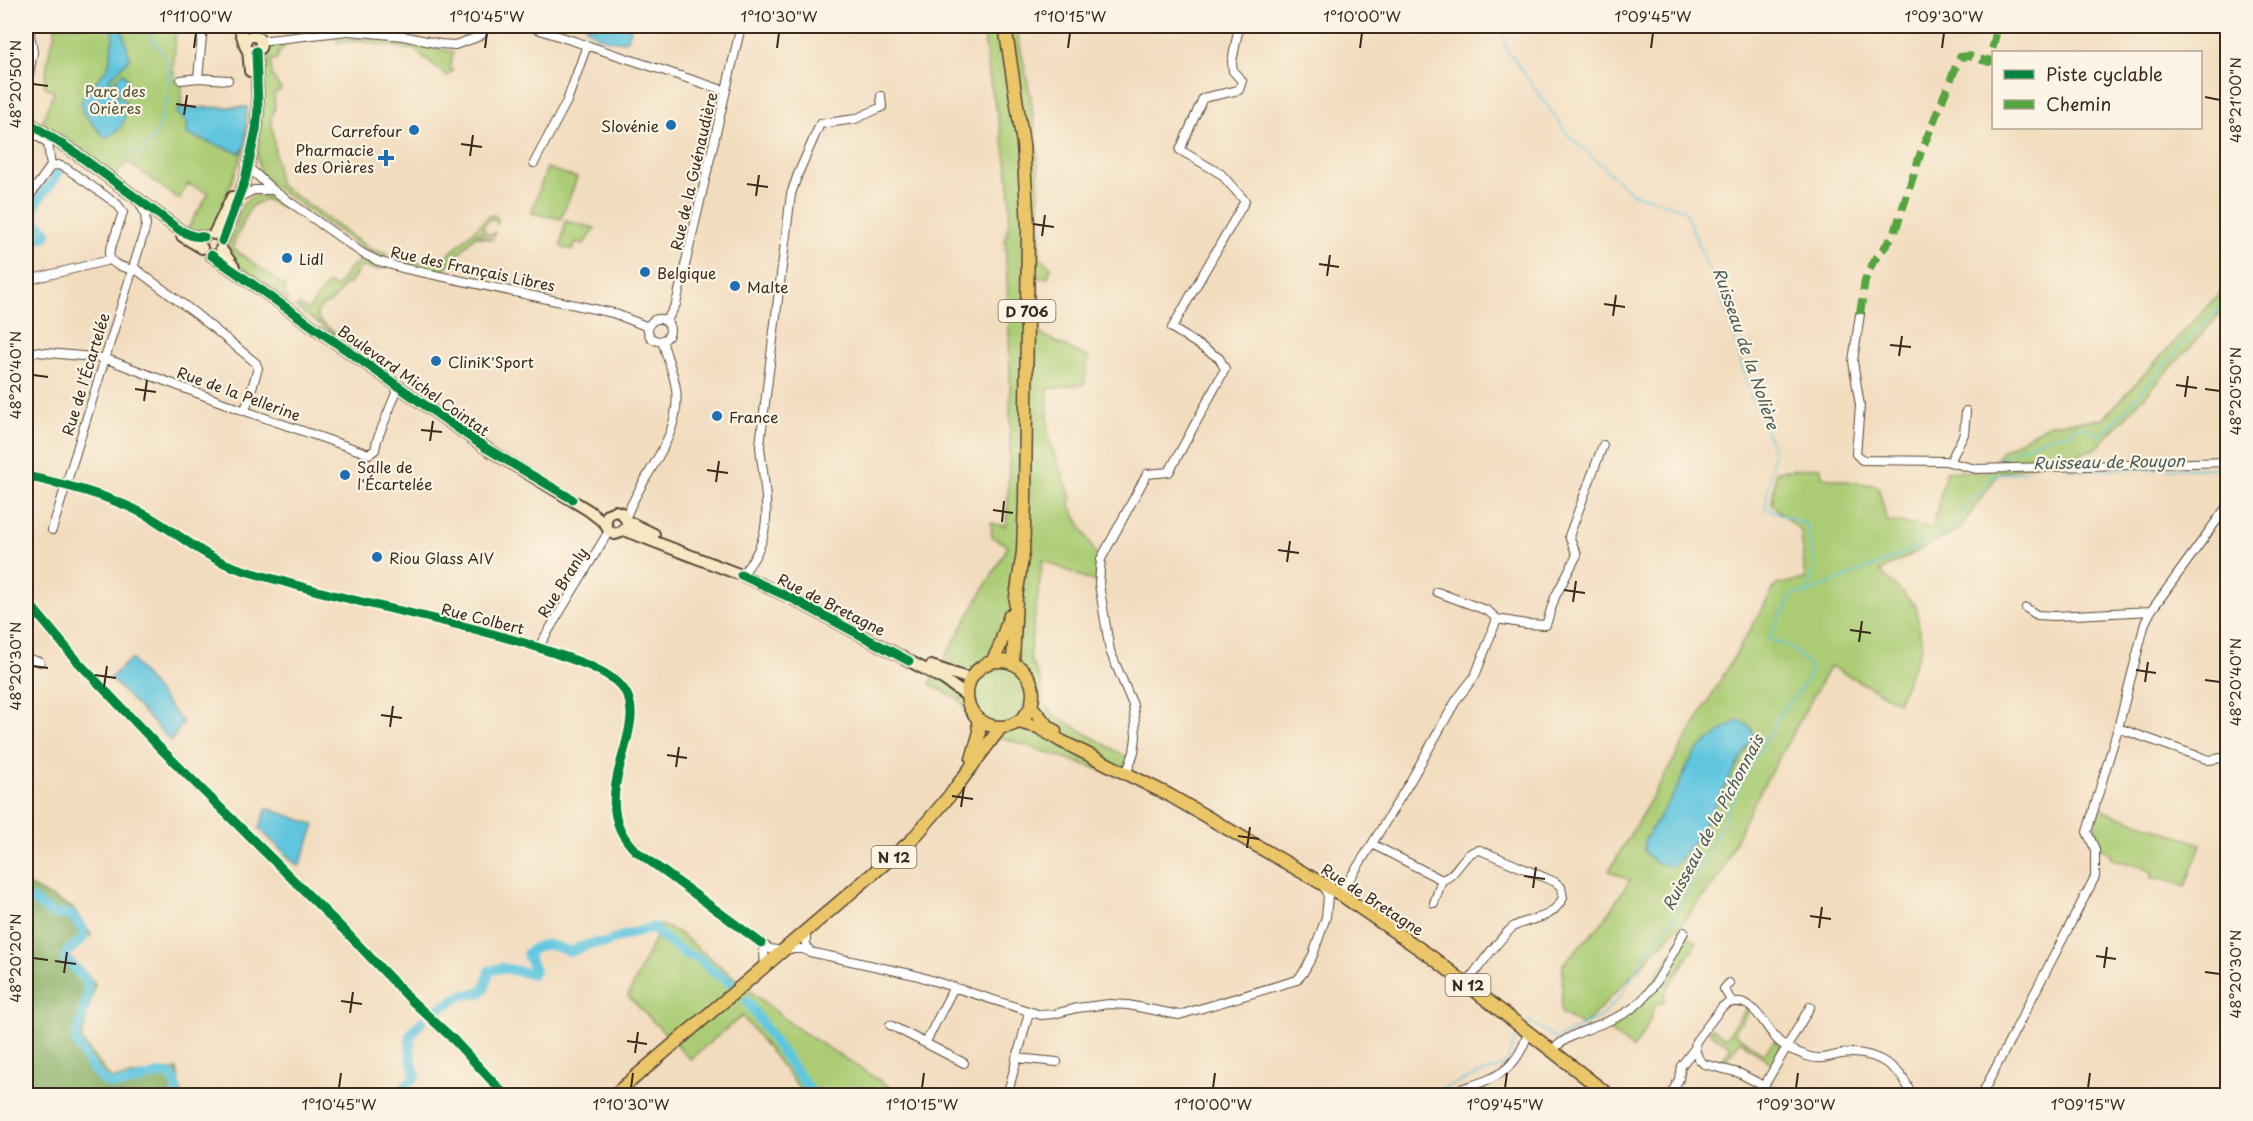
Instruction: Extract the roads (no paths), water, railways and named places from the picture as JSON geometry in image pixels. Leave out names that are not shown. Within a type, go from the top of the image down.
[{"type":"main road","points":[[212,244],[238,198],[248,167],[258,109],[251,41],[240,26]]},
{"type":"main road","name":"D 706","points":[[1005,26],[1023,144],[1028,227],[1025,501],[1023,552],[1016,597],[1013,664]]},
{"type":"main road","points":[[212,244],[239,178],[249,139],[252,82],[251,41]]},
{"type":"main road","name":"Boulevard Michel Cointat","points":[[26,121],[68,147],[181,231],[212,244],[244,278],[398,388],[486,448],[572,500],[607,527]]},
{"type":"main road","name":"Boulevard Michel Cointat","points":[[26,127],[49,138],[176,232],[212,244]]},
{"type":"main road","name":"Boulevard Michel Cointat","points":[[572,500],[621,518],[743,573]]},
{"type":"main road","points":[[606,517],[621,518],[615,534],[607,527],[606,517]]},
{"type":"main road","name":"Boulevard Michel Cointat","points":[[621,518],[662,544],[743,573]]},
{"type":"main road","name":"Boulevard Michel Cointat","points":[[662,544],[677,544]]},
{"type":"main road","name":"Rue de Bretagne","points":[[743,573],[931,666],[970,679]]},
{"type":"main road","name":"Rue de Bretagne","points":[[743,573],[926,670],[958,688],[967,696]]},
{"type":"main road","name":"D 706","points":[[992,662],[1016,597]]},
{"type":"main road","points":[[992,662],[1013,664],[1023,670],[1032,686],[1031,706],[1025,716],[1018,722],[1001,727],[985,724],[978,719],[970,709],[967,696],[970,679],[983,665],[992,662]]},
{"type":"main road","name":"Rue de Bretagne","points":[[1031,706],[1047,724],[1099,759]]},
{"type":"main road","name":"N 12","points":[[969,769],[979,735],[978,719]]},
{"type":"main road","name":"Rue de Bretagne","points":[[1018,722],[1038,727],[1127,772],[1340,894],[1378,918],[1610,1095]]},
{"type":"main road","name":"N 12","points":[[613,1095],[911,842],[936,813],[1001,727]]},
{"type":"street","points":[[198,78],[203,26]]},
{"type":"street","points":[[251,41],[333,29],[403,36],[455,45],[481,35],[487,26]]},
{"type":"street","points":[[528,26],[726,90]]},
{"type":"street","name":"Rue de la Guénaudière","points":[[666,322],[676,304],[741,26]]},
{"type":"street","points":[[1127,772],[1137,737],[1133,705],[1110,651],[1099,584],[1101,558],[1147,474],[1169,472],[1225,369],[1219,358],[1172,328],[1245,201],[1221,174],[1180,150],[1203,98],[1239,90],[1242,81],[1233,71],[1232,62],[1239,26]]},
{"type":"street","points":[[26,73],[28,74],[33,52],[29,31]]},
{"type":"street","points":[[534,163],[567,101],[587,45]]},
{"type":"street","points":[[181,80],[198,78],[228,80]]},
{"type":"street","points":[[743,573],[759,550],[768,516],[760,447],[791,194],[820,124],[855,119],[878,109],[882,107],[881,96]]},
{"type":"street","points":[[26,127],[48,143],[51,166],[26,201]]},
{"type":"street","points":[[51,166],[58,165],[66,168],[117,204],[123,212],[109,254],[113,263],[132,268],[196,314],[256,363],[258,368],[245,411]]},
{"type":"street","name":"Rue des Français Libres","points":[[248,167],[273,190],[347,243],[378,261],[613,313],[648,327]]},
{"type":"street","points":[[238,198],[254,190],[273,190]]},
{"type":"street","points":[[141,206],[145,213],[147,226],[160,220]]},
{"type":"street","name":"Rue de l'Écartelée","points":[[52,530],[147,226]]},
{"type":"street","points":[[27,292],[32,279],[110,260]]},
{"type":"street","points":[[1860,314],[1853,360],[1860,406],[1857,456],[1862,460],[1950,462],[1969,469],[2228,462]]},
{"type":"street","points":[[656,319],[666,322],[670,327],[669,333],[662,340],[656,340],[651,336],[648,327],[656,319]]},
{"type":"street","points":[[621,518],[667,440],[676,412],[676,387],[662,340]]},
{"type":"street","name":"Rue de la Pellerine","points":[[26,351],[104,358],[245,411],[369,454],[375,450],[398,388]]},
{"type":"street","points":[[1950,462],[1964,434],[1966,411]]},
{"type":"street","points":[[1437,592],[1488,611],[1497,619],[1546,625],[1555,597],[1577,555],[1569,536],[1603,445]]},
{"type":"street","name":"Rue Colbert","points":[[26,476],[66,485],[120,502],[149,517],[196,549],[231,566],[314,591],[538,648],[604,673],[619,684],[629,699],[631,721],[615,785],[614,799],[617,821],[629,844],[770,949],[803,949],[915,975],[1029,1012],[1054,1014],[1109,1004],[1128,1005],[1179,1015],[1297,980],[1303,974],[1313,955],[1329,907],[1328,896],[1321,883]]},
{"type":"street","points":[[1981,1095],[2095,877],[2095,849],[2087,832],[2118,728],[2145,623],[2151,611],[2228,505]]},
{"type":"street","name":"Rue Branly","points":[[538,648],[607,527]]},
{"type":"street","points":[[2026,608],[2037,615],[2055,616],[2151,611]]},
{"type":"street","points":[[1340,894],[1412,780],[1457,699],[1475,676],[1497,619]]},
{"type":"street","points":[[26,658],[40,662]]},
{"type":"street","points":[[2118,728],[2209,760],[2228,757]]},
{"type":"street","points":[[1372,844],[1442,880]]},
{"type":"street","points":[[1434,903],[1442,880],[1452,875],[1470,854],[1480,850],[1556,882],[1561,887],[1563,898],[1555,910],[1545,917],[1513,926],[1466,984]]},
{"type":"street","points":[[1552,1051],[1561,1043],[1624,1014],[1635,1006],[1656,981],[1684,932]]},
{"type":"street","points":[[806,933],[806,945],[810,952]]},
{"type":"street","points":[[760,943],[764,951],[765,967]]},
{"type":"street","points":[[1729,983],[1724,989],[1732,1002]]},
{"type":"street","points":[[926,1042],[954,987]]},
{"type":"street","points":[[1810,1007],[1786,1046],[1764,1092],[1738,1073],[1704,1064],[1698,1058],[1695,1048],[1696,1041],[1722,1007],[1732,1002],[1747,1005],[1756,1011],[1763,1018],[1775,1039],[1786,1046],[1814,1059],[1826,1059],[1852,1053],[1889,1064],[1904,1076],[1911,1095]]},
{"type":"street","points":[[1007,1095],[1029,1012]]},
{"type":"street","points":[[890,1025],[964,1063]]},
{"type":"street","points":[[1440,1095],[1493,1077],[1508,1069],[1528,1033]]},
{"type":"street","points":[[1670,1095],[1679,1079],[1681,1066],[1695,1048]]},
{"type":"street","points":[[1016,1058],[1057,1062]]},
{"type":"water","points":[[111,26],[121,26],[130,58],[109,80],[114,84],[117,81],[115,79],[123,73],[128,79],[128,89],[123,94],[118,90],[115,93],[126,102],[124,120],[115,133],[104,137],[82,111],[81,100],[109,63],[113,34]]},
{"type":"water","points":[[585,26],[630,26],[631,30],[627,40],[616,41],[599,36]]},
{"type":"water","points":[[247,107],[245,146],[240,153],[186,134],[188,124],[176,112],[181,108]]},
{"type":"water","points":[[131,659],[183,723],[171,741],[110,678]]},
{"type":"water","points":[[1738,720],[1751,728],[1753,737],[1695,840],[1677,863],[1671,867],[1654,861],[1644,852],[1644,841],[1675,792],[1690,761],[1699,748]]},
{"type":"water","points":[[267,808],[315,825],[299,867],[259,828]]},
{"type":"waterway","points":[[126,155],[143,150],[155,134],[164,110],[169,84],[166,59],[143,26]]},
{"type":"waterway","name":"Ruisseau de la Nolière","points":[[1504,26],[1505,47],[1569,136],[1632,193],[1684,209],[1729,318],[1750,396],[1758,408],[1774,452],[1765,508],[1807,525],[1815,567],[1807,592]]},
{"type":"waterway","name":"Ruisseau de la Pichonnais","points":[[2219,26],[2228,91]]},
{"type":"waterway","points":[[26,244],[46,236],[47,232],[32,219],[33,213],[38,200],[58,173]]},
{"type":"waterway","name":"Ruisseau de la Pichonnais","points":[[1991,464],[2041,440],[2071,434],[2074,427],[2089,428],[2101,435],[2184,342],[2210,319],[2228,298]]},
{"type":"waterway","name":"Ruisseau de Rouyon","points":[[2069,470],[2228,469]]},
{"type":"waterway","name":"Ruisseau de la Pichonnais","points":[[1526,1024],[1530,1021],[1556,1039],[1600,1017],[1621,996],[1647,950],[1670,923],[1747,772],[1781,713],[1807,680],[1812,668],[1790,647],[1769,639],[1793,594],[1807,593],[1945,534],[1954,526],[1973,498],[1983,492],[1992,475],[2028,471]]},
{"type":"waterway","points":[[26,902],[33,900],[53,914],[71,915],[82,928],[84,937],[68,951],[65,958],[88,983],[86,1002],[75,1039],[94,1070],[108,1083],[118,1084],[163,1074],[171,1076],[175,1083],[176,1096]]},
{"type":"waterway","points":[[432,1013],[463,995],[480,993],[485,988],[489,971],[502,968],[533,974],[535,970],[527,954],[538,946],[548,945],[571,952],[594,943],[607,943],[613,939],[654,927],[661,936],[684,953],[700,959],[711,970],[730,982]]},
{"type":"waterway","points":[[747,1001],[814,1096]]},
{"type":"waterway","points":[[403,1096],[405,1087],[416,1076],[411,1061],[410,1035],[422,1021]]},
{"type":"waterway","name":"Ruisseau de la Pichonnais","points":[[1423,1096],[1506,1064],[1515,1039]]},
{"type":"place","name":"Slovénie","points":[[671,125]]},
{"type":"place","name":"Carrefour","points":[[414,130]]},
{"type":"place","name":"Pharmacie des Orières","points":[[386,158]]},
{"type":"place","name":"Lidl","points":[[287,258]]},
{"type":"place","name":"Belgique","points":[[645,272]]},
{"type":"place","name":"Malte","points":[[735,286]]},
{"type":"place","name":"CliniK'Sport","points":[[436,361]]},
{"type":"place","name":"France","points":[[717,416]]},
{"type":"place","name":"Salle de l'Écartelée","points":[[345,475]]},
{"type":"place","name":"Riou Glass AIV","points":[[377,557]]},
{"type":"park label","name":"Parc des Orières","points":[[115,98]]}]
